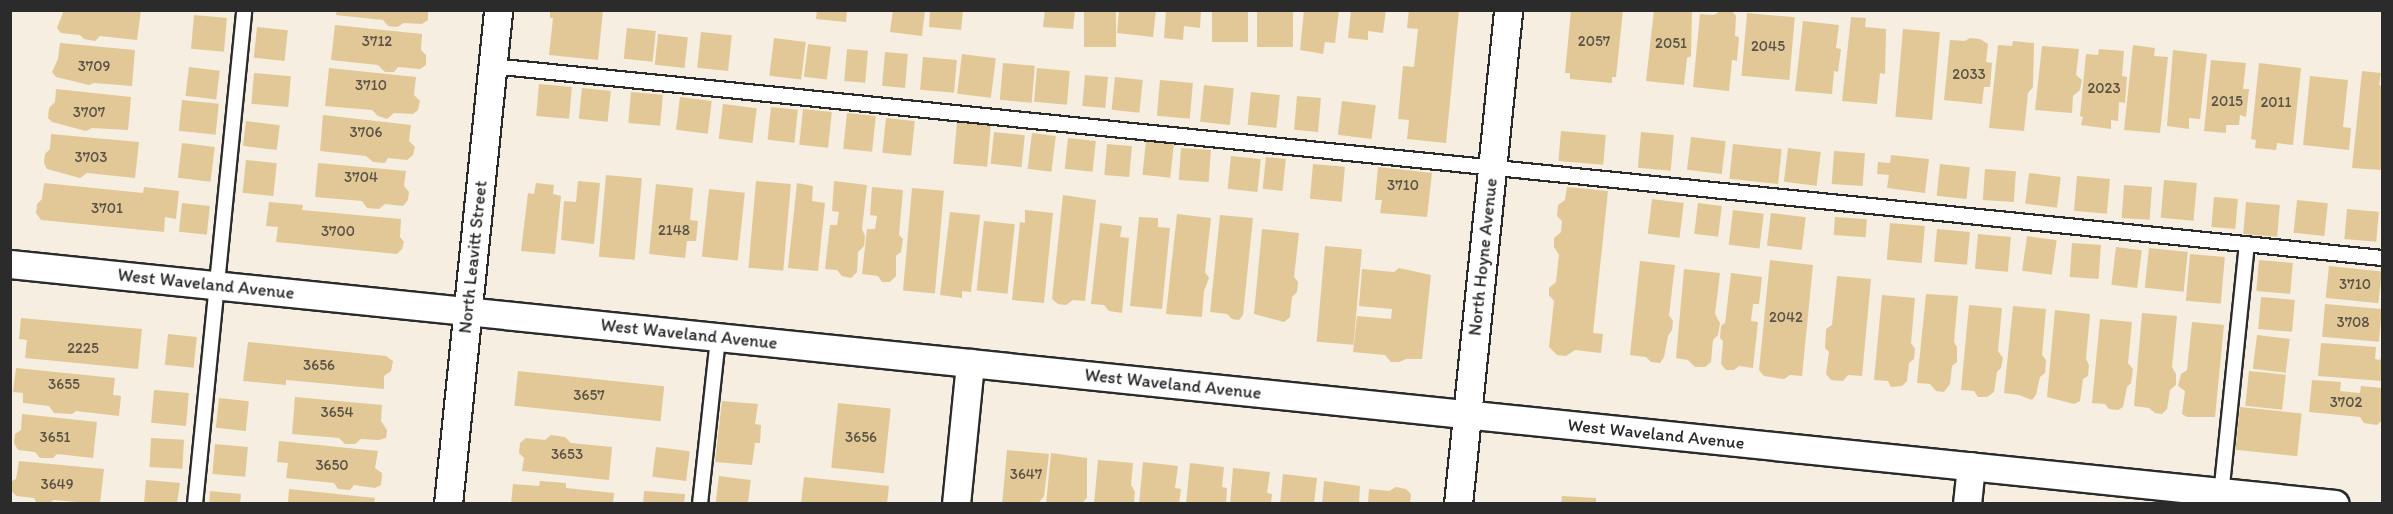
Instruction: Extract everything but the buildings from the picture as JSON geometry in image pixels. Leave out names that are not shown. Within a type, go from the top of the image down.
[{"type":"street","name":"North Leavitt Street","points":[[448,504],[498,10]]},
{"type":"street","name":"North Hoyne Avenue","points":[[1458,504],[1508,10]]},
{"type":"street","name":"West Waveland Avenue","points":[[10,264],[1971,466],[2220,498],[2335,504]]},
{"type":"street","points":[[956,504],[970,363]]},
{"type":"street","points":[[1967,504],[1971,466]]},
{"type":"lane","points":[[195,504],[244,10]]},
{"type":"lane","points":[[492,66],[2382,258]]},
{"type":"lane","points":[[2220,498],[2247,244]]},
{"type":"lane","points":[[700,504],[718,337]]}]
